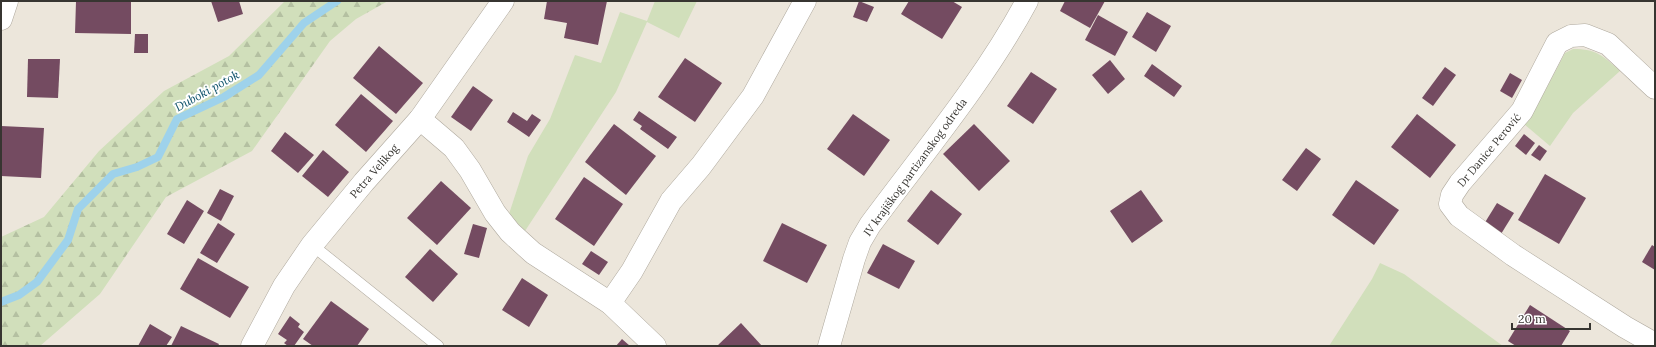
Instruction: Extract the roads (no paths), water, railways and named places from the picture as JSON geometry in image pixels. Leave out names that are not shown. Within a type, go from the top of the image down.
[{"type":"street","points":[[1,18],[7,1]]},
{"type":"street","name":"Petra Velikog","points":[[252,346],[284,286],[312,245],[420,118],[503,1]]},
{"type":"street","points":[[610,303],[632,271],[671,201],[701,166],[752,96],[805,1]]},
{"type":"street","name":"IV krajiškog partizanskog odreda","points":[[829,346],[854,259],[867,231],[975,84],[1009,34],[1028,1]]},
{"type":"street","name":"Dr Danice Perović","points":[[1655,88],[1608,44],[1584,35],[1571,36],[1557,44],[1522,111],[1460,183],[1452,195],[1450,204],[1459,216],[1513,255],[1625,327],[1655,344]]},
{"type":"street","points":[[420,118],[454,148],[470,170],[495,213],[510,232],[533,253],[610,303],[655,346]]},
{"type":"lane","points":[[312,245],[438,346]]},
{"type":"waterway","name":"Duboki potok","points":[[1,302],[19,295],[37,282],[68,240],[78,209],[113,174],[137,167],[158,157],[177,119],[224,97],[259,75],[304,23],[337,1]]}]
